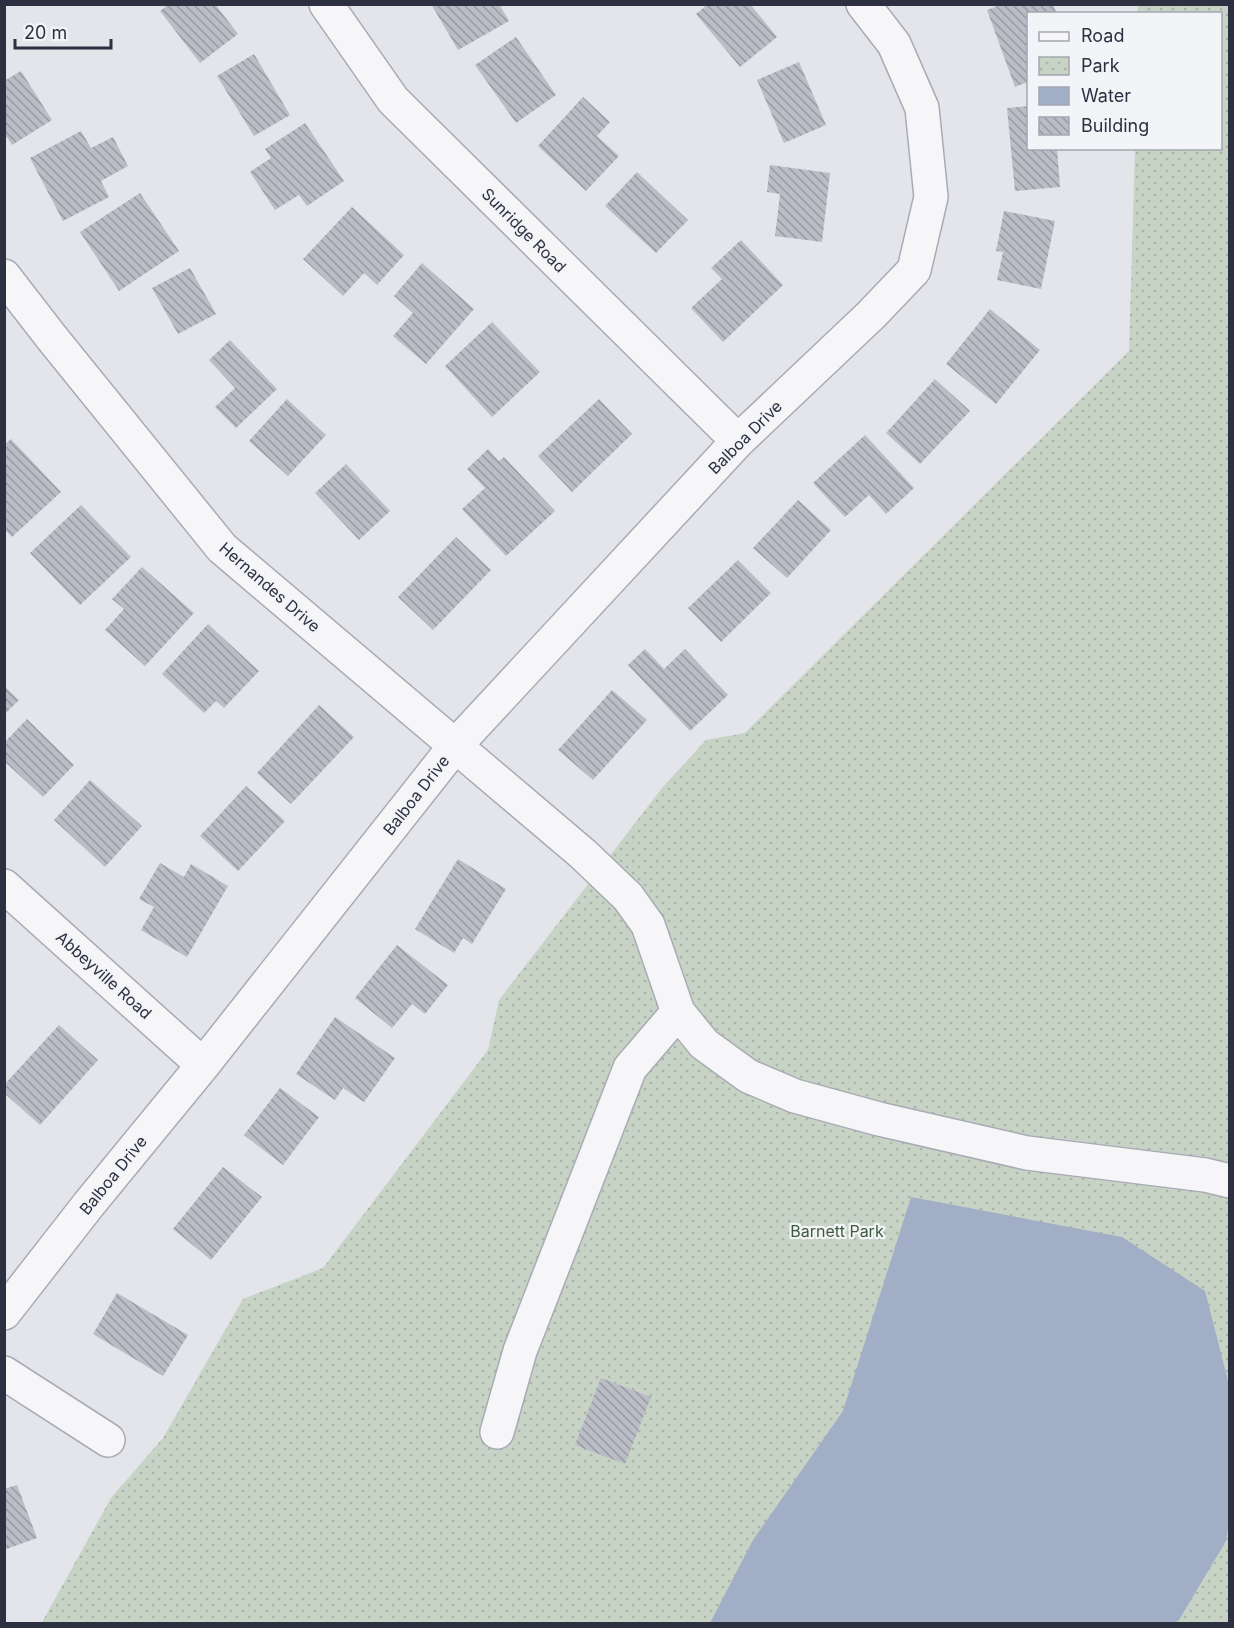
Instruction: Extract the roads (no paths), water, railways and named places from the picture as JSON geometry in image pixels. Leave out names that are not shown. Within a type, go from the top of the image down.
[{"type":"street","name":"Sunridge Road","points":[[326,4],[393,99],[738,441]]},
{"type":"street","name":"Balboa Drive","points":[[4,1313],[455,746],[738,441],[871,315],[914,270],[931,197],[922,108],[894,44],[863,4]]},
{"type":"street","name":"Hernandes Drive","points":[[4,276],[222,548],[583,854],[628,897],[648,926],[678,1012],[704,1044],[739,1070],[795,1096],[879,1119],[1027,1153],[1205,1175],[1230,1181]]},
{"type":"street","name":"Abbeyville Road","points":[[4,886],[203,1065]]},
{"type":"street","points":[[497,1432],[520,1351],[630,1068],[678,1012]]},
{"type":"street","points":[[4,1373],[108,1440]]},
{"type":"water","points":[[911,1197],[1122,1237],[1205,1291],[1229,1385],[1229,1523],[1226,1541],[1179,1620],[1174,1623],[710,1623],[753,1540],[843,1411]]},
{"type":"park label","name":"Barnett Park","points":[[837,1231]]}]
